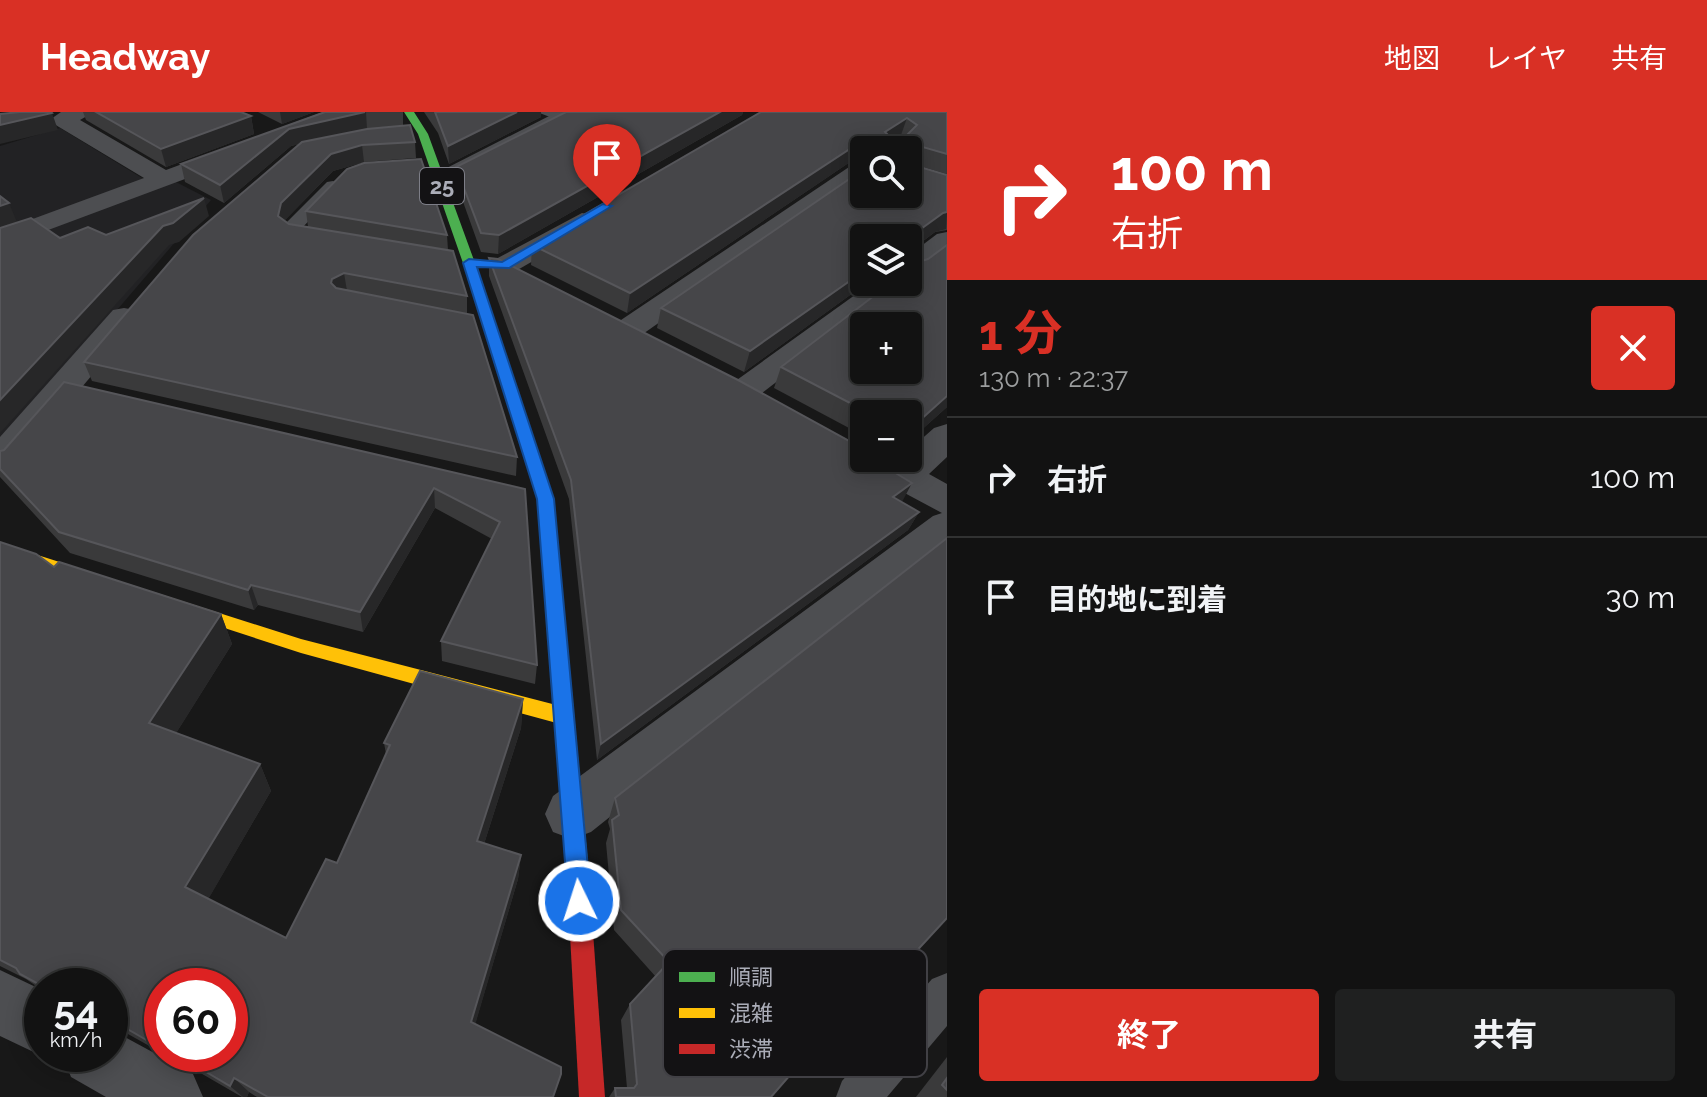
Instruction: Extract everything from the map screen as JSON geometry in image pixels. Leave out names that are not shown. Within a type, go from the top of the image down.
[{"type":"main road","name":"25","points":[[409,112],[462,262],[491,328],[538,497],[564,716],[592,1097]]},
{"type":"main road","points":[[0,549],[301,646],[564,716]]},
{"type":"street","points":[[0,240],[343,112]]},
{"type":"street","points":[[431,171],[561,114]]},
{"type":"street","points":[[65,117],[164,179]]},
{"type":"street","points":[[257,123],[281,135]]},
{"type":"street","points":[[628,329],[850,178]]},
{"type":"street","points":[[462,262],[518,273],[599,211]]},
{"type":"street","points":[[922,262],[942,250]]},
{"type":"street","points":[[746,390],[873,296]]},
{"type":"street","points":[[0,460],[69,389],[142,297]]},
{"type":"street","points":[[903,477],[947,436]]},
{"type":"street","points":[[894,472],[947,501]]},
{"type":"street","points":[[572,814],[947,526]]},
{"type":"street","points":[[0,1001],[24,1015]]},
{"type":"street","points":[[126,1072],[170,1097]]},
{"type":"lane","points":[[347,243],[301,236],[293,233],[293,227],[341,177],[352,174]]},
{"type":"lane","points":[[462,322],[491,328]]},
{"type":"lane","points":[[927,1017],[947,994]]},
{"type":"lane","points":[[858,1097],[875,1077]]},
{"type":"shaded area","points":[[60,128],[147,181],[0,235],[0,146]]},
{"type":"shaded area","points":[[174,181],[211,200],[0,447],[0,245]]},
{"type":"building","points":[[96,112],[241,112],[251,116],[161,149]]},
{"type":"building","points":[[325,112],[365,112],[289,129],[220,185],[181,164]]},
{"type":"building","points":[[435,112],[517,112],[448,146]]},
{"type":"building","points":[[566,112],[720,112],[499,235],[481,233],[456,167]]},
{"type":"building","points":[[761,112],[947,112],[947,154],[922,147],[922,136],[850,136],[850,149],[630,293],[532,245]],"holes":[[[907,118],[917,125],[907,135],[888,135],[885,132]]]},
{"type":"building","points":[[52,113],[0,125],[0,114]]},
{"type":"building","points":[[410,125],[415,142],[362,145],[331,154],[281,203],[278,216],[289,224],[453,251],[467,296],[344,273],[332,279],[331,283],[336,288],[473,315],[517,457],[84,362],[193,235],[302,142],[367,129]]},
{"type":"building","points":[[421,159],[447,235],[306,211],[347,169],[364,163]]},
{"type":"building","points":[[922,168],[947,175],[947,212],[922,228],[922,224],[850,224],[850,281],[750,351],[661,308],[850,179],[850,208],[922,208]]},
{"type":"building","points":[[0,196],[9,203],[0,206]]},
{"type":"building","points":[[204,198],[173,223],[163,226],[0,400],[0,228],[31,218],[60,238],[88,227],[106,235]]},
{"type":"building","points":[[947,245],[947,396],[922,418],[922,400],[850,400],[850,403],[781,367],[850,314],[850,384],[922,384],[922,312],[853,312],[874,296],[922,296],[922,261]]},
{"type":"building","points":[[489,258],[498,259],[738,380],[850,441],[850,472],[894,472],[912,483],[893,497],[919,512],[601,744],[571,480]]},
{"type":"building","points":[[64,382],[525,489],[537,665],[441,641],[500,522],[434,488],[360,612],[251,585],[248,590],[59,532],[0,469],[0,451]]},
{"type":"building","points":[[947,538],[947,918],[918,949],[663,949],[663,956],[621,910],[612,820],[619,815],[615,798]]},
{"type":"building","points":[[0,542],[36,554],[54,567],[59,562],[221,614],[149,723],[260,764],[185,887],[286,938],[326,859],[337,863],[390,745],[384,743],[420,671],[523,699],[477,841],[521,855],[471,1022],[561,1067],[553,1097],[268,1097],[234,1078],[230,1086],[206,1072],[248,1072],[248,968],[144,968],[144,1039],[128,1029],[128,968],[24,968],[24,976],[0,960]]},
{"type":"building","points":[[663,968],[663,1077],[788,1077],[771,1097],[616,1097],[615,1088],[634,1088],[637,1084],[630,1004]]},
{"type":"traffic: fast","points":[[409,112],[423,134],[469,263],[546,499],[577,863]]},
{"type":"traffic: slow","points":[[0,549],[301,646],[564,716]]},
{"type":"traffic: jam","points":[[577,863],[592,1097]]},
{"type":"route","points":[[579,901],[546,499],[469,263],[504,266],[607,206]]}]
